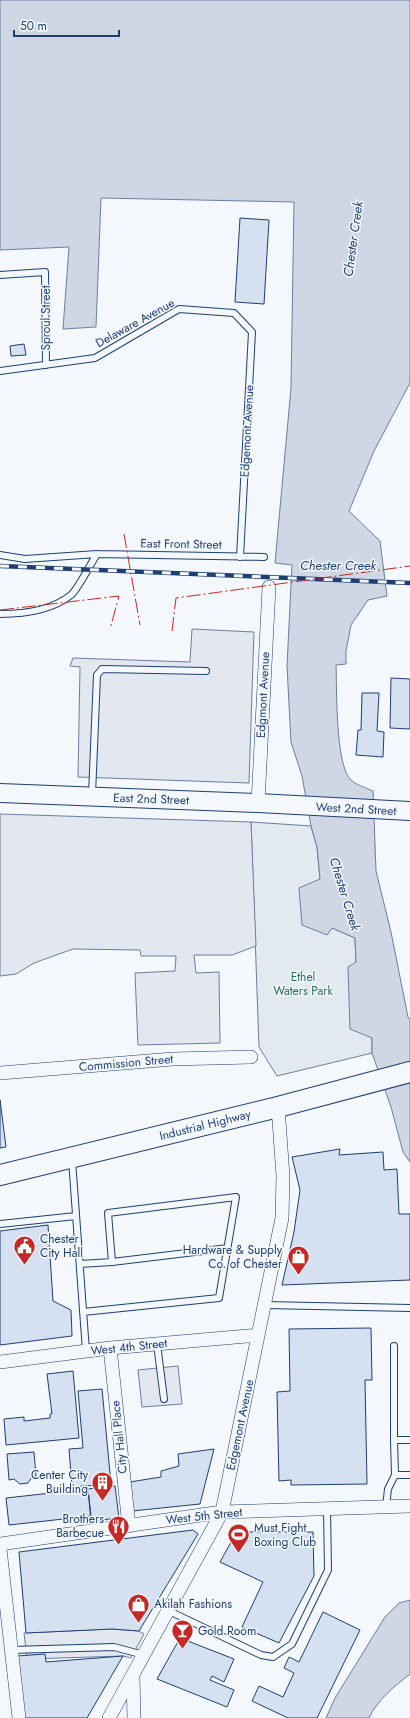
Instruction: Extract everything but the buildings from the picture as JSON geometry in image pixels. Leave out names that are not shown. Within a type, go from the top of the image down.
[{"type":"main road","name":"Industrial Highway","points":[[0,1175],[278,1107],[410,1072]]},
{"type":"street","name":"Edgmont Avenue","points":[[258,803],[268,587]]},
{"type":"street","name":"East 2nd Street","points":[[0,793],[302,806]]},
{"type":"street","name":"West 2nd Street","points":[[302,806],[410,812]]},
{"type":"street","name":"Commission Street","points":[[0,1073],[173,1059],[251,1057]]},
{"type":"street","name":"Edgemont Avenue","points":[[109,1718],[222,1512],[282,1218],[283,1176],[278,1107]]},
{"type":"street","name":"West 4th Street","points":[[0,1362],[110,1348],[258,1336]]},
{"type":"street","name":"City Hall Place","points":[[110,1348],[129,1526]]},
{"type":"street","name":"West 5th Street","points":[[0,1544],[222,1512],[410,1506]]},
{"type":"street","points":[[0,1549],[19,1718]]},
{"type":"street","points":[[133,1676],[134,1718]]},
{"type":"lane","name":"Sproul Street","points":[[0,275],[45,272],[46,365]]},
{"type":"lane","name":"Delaware Avenue","points":[[0,371],[95,358],[179,309],[234,313]]},
{"type":"lane","name":"Edgemont Avenue","points":[[234,313],[252,332],[240,557]]},
{"type":"lane","name":"East Front Street","points":[[0,555],[25,559],[97,554],[264,557]]},
{"type":"lane","points":[[0,614],[19,614],[51,607],[72,595],[97,554]]},
{"type":"lane","points":[[92,796],[97,674],[102,669],[206,671]]},
{"type":"lane","points":[[71,1157],[86,1352]]},
{"type":"lane","points":[[83,1312],[219,1298],[236,1198],[108,1213],[112,1262]]},
{"type":"lane","points":[[0,1224],[76,1216]]},
{"type":"lane","points":[[80,1264],[112,1262],[228,1248]]},
{"type":"lane","points":[[265,1305],[410,1308]]},
{"type":"lane","points":[[157,1344],[164,1399]]},
{"type":"lane","points":[[386,1507],[388,1489],[395,1475],[394,1346]]},
{"type":"lane","points":[[394,1440],[410,1440]]},
{"type":"lane","points":[[395,1475],[410,1475]]},
{"type":"lane","points":[[169,1611],[261,1656],[273,1657],[292,1644],[328,1570],[326,1509]]},
{"type":"lane","points":[[11,1650],[114,1647],[144,1656]]},
{"type":"green space","name":"Ethel Waters Park","points":[[251,822],[311,826],[317,847],[320,879],[332,928],[355,938],[356,963],[372,1038],[372,1053],[277,1076],[259,1047]]},
{"type":"shaded area","points":[[192,629],[254,632],[249,783],[78,777],[80,667],[70,666],[73,658],[190,662]]},
{"type":"shaded area","points":[[0,814],[251,822],[256,946],[232,955],[194,955],[196,973],[219,972],[220,1043],[138,1045],[135,973],[175,971],[176,956],[141,956],[140,950],[73,949],[34,963],[16,974],[0,976]]},
{"type":"shaded area","points":[[178,1366],[182,1404],[142,1407],[138,1370]]},
{"type":"shaded area","points":[[112,1629],[139,1631],[144,1634],[131,1658],[123,1656],[27,1659],[24,1633]]},
{"type":"water","name":"Chester Creek","points":[[0,0],[410,0],[410,383],[374,451],[349,511],[380,541],[387,596],[368,600],[351,625],[346,651],[346,664],[336,665],[339,743],[342,759],[346,772],[351,780],[373,791],[376,871],[391,932],[408,1017],[410,1019],[410,1162],[403,1152],[391,1107],[372,1053],[372,1038],[350,1029],[348,967],[356,962],[355,938],[332,928],[327,935],[302,925],[299,888],[320,879],[317,847],[311,826],[302,776],[291,742],[287,666],[292,565],[275,563],[291,388],[294,202],[101,198],[96,327],[63,329],[69,247],[0,250]]},
{"type":"water","points":[[410,1600],[410,1674],[382,1699],[372,1711],[369,1718],[326,1718],[335,1698],[385,1617],[399,1603]]},
{"type":"railway","points":[[0,566],[410,583]]},
{"type":"power","points":[[124,534],[140,625]]},
{"type":"power","points":[[172,631],[176,598],[410,566]]},
{"type":"power","points":[[0,610],[119,596],[110,629]]},
{"type":"place","name":"Chester City Hall","points":[[25,1266]]},
{"type":"place","name":"Hardware & Supply Co. of Chester","points":[[298,1276]]},
{"type":"place","name":"Center City Building","points":[[103,1502]]},
{"type":"place","name":"Brothers Barbecue","points":[[119,1546]]},
{"type":"place","name":"Must Fight Boxing Club","points":[[238,1554]]},
{"type":"place","name":"Akilah Fashions","points":[[138,1624]]},
{"type":"place","name":"Gold Room","points":[[182,1650]]}]
